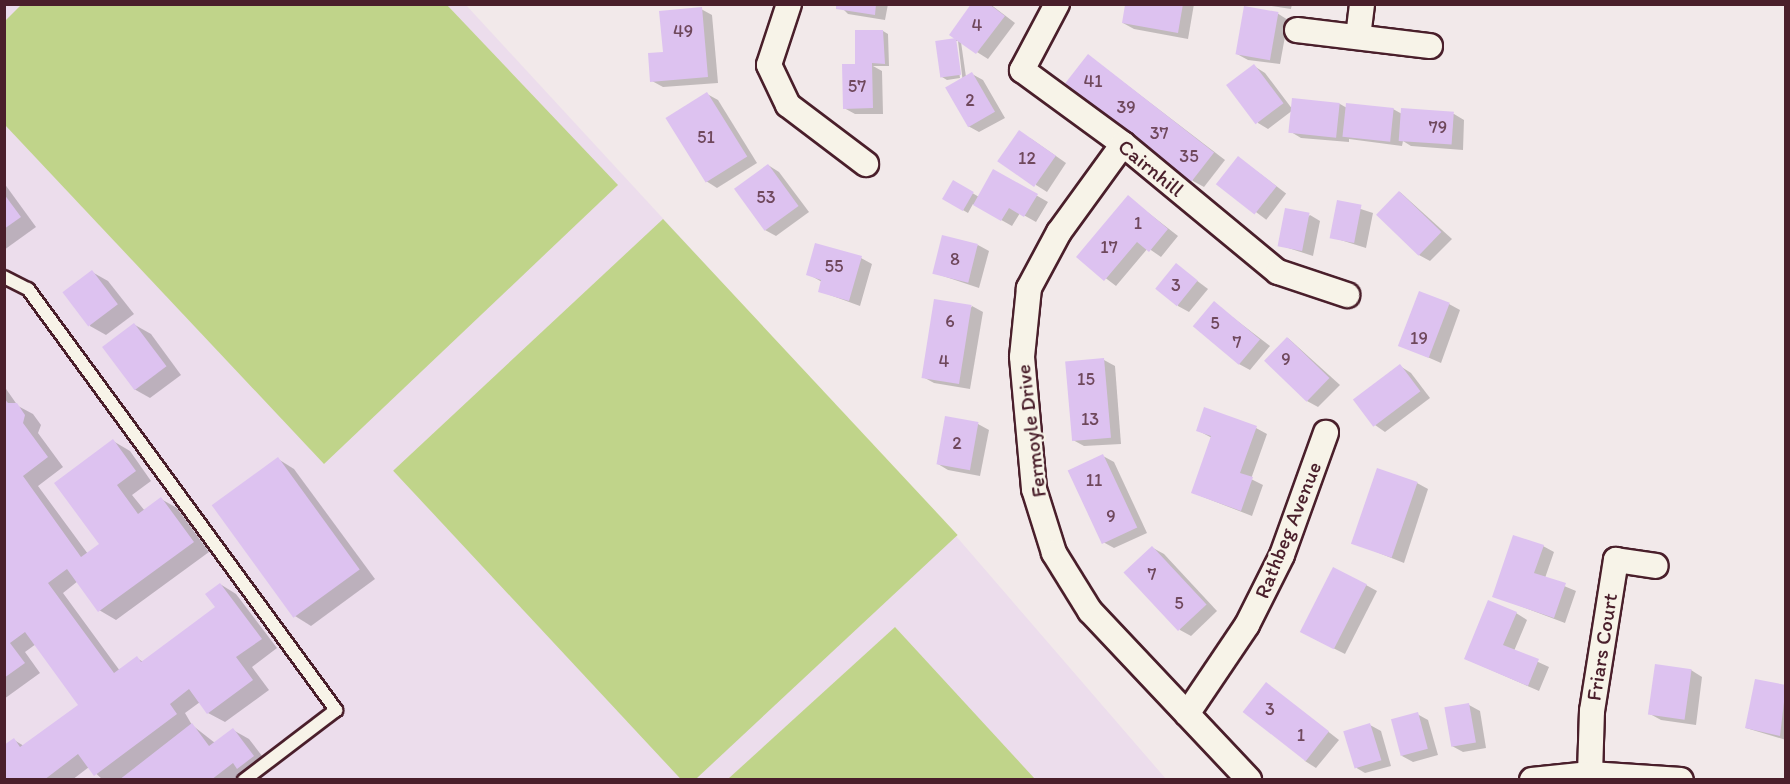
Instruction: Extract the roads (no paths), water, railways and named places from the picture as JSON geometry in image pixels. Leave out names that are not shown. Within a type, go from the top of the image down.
[{"type":"street","points":[[789,4],[769,65],[788,105],[866,164]]},
{"type":"street","name":"Cairnhill","points":[[1057,4],[1022,70],[1123,144],[1278,272],[1347,295]]},
{"type":"street","points":[[1358,37],[1362,4]]},
{"type":"street","points":[[1297,30],[1430,46]]},
{"type":"street","name":"Fermoyle Drive","points":[[1123,144],[1059,232],[1029,288],[1022,357],[1034,489],[1054,553],[1090,611],[1249,780]]},
{"type":"street","name":"Rathbeg Avenue","points":[[1187,714],[1247,625],[1277,565],[1326,433]]},
{"type":"street","name":"Friars Court","points":[[1590,774],[1592,711],[1616,560],[1656,566]]},
{"type":"street","points":[[1532,780],[1590,774],[1681,780]]},
{"type":"lane","points":[[4,277],[28,289],[336,710],[244,780]]}]
